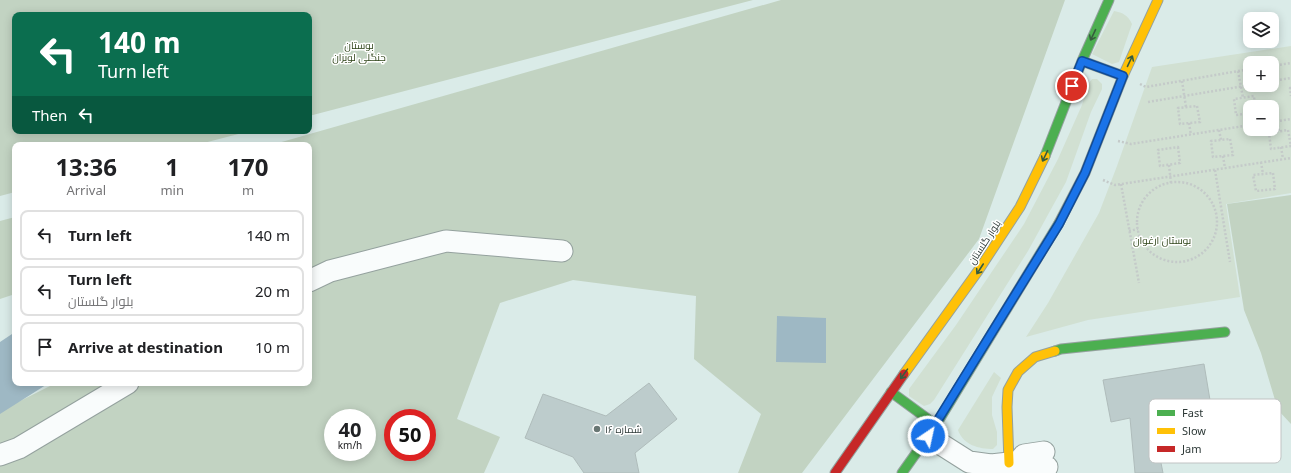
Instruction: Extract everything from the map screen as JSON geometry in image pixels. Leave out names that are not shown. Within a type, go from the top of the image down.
[{"type":"main road","name":"بلوار گلستان","points":[[835,473],[978,271],[1020,207],[1047,151],[1082,61],[1109,0]]},
{"type":"main road","points":[[902,473],[932,430],[1059,224],[1085,173],[1123,76],[1158,0]]},
{"type":"main road","points":[[1082,61],[1123,76]]},
{"type":"main road","points":[[1013,462],[1007,407],[1008,390],[1018,372],[1035,357],[1061,349],[1225,332]]},
{"type":"main road","points":[[891,392],[932,430]]},
{"type":"street","points":[[312,280],[330,271],[446,241],[562,251]]},
{"type":"street","points":[[0,455],[19,448],[123,386]]},
{"type":"street","points":[[932,430],[969,462],[991,465],[1013,462],[1024,455],[1045,459]]},
{"type":"path","points":[[1279,65],[1291,63]]},
{"type":"path","points":[[1123,76],[1146,87],[1243,70]]},
{"type":"path","points":[[1238,71],[1243,98]]},
{"type":"path","points":[[1279,80],[1291,78]]},
{"type":"path","points":[[1182,80],[1186,107]]},
{"type":"path","points":[[1148,102],[1241,86]]},
{"type":"path","points":[[1291,88],[1291,96]]},
{"type":"path","points":[[1243,114],[1236,115],[1234,99],[1254,96],[1254,100]]},
{"type":"path","points":[[1197,106],[1200,122],[1189,123],[1180,124],[1178,108],[1197,106]]},
{"type":"path","points":[[1279,121],[1291,119]]},
{"type":"path","points":[[1189,123],[1191,135]]},
{"type":"path","points":[[1099,135],[1130,144],[1243,126]]},
{"type":"path","points":[[1219,130],[1221,140]]},
{"type":"path","points":[[1269,136],[1271,149],[1290,146],[1288,130],[1279,132]]},
{"type":"path","points":[[1230,139],[1233,155],[1223,156],[1213,157],[1211,141],[1230,139]]},
{"type":"path","points":[[1178,147],[1180,163],[1169,165],[1160,166],[1158,150],[1178,147]]},
{"type":"path","points":[[1281,147],[1283,159]]},
{"type":"path","points":[[1223,156],[1225,168]]},
{"type":"path","points":[[1085,173],[1115,185],[1291,158]]},
{"type":"path","points":[[1261,162],[1263,174]]},
{"type":"path","points":[[1169,165],[1171,183]]},
{"type":"path","points":[[1216,170],[1230,262]]},
{"type":"path","points":[[1273,172],[1275,189],[1256,191],[1253,175],[1263,174],[1273,172]]},
{"type":"path","points":[[1178,182],[1190,184],[1203,191],[1212,202],[1217,216],[1217,229],[1212,242],[1203,253],[1192,260],[1180,262],[1167,261],[1155,256],[1145,247],[1139,236],[1137,223],[1138,210],[1144,199],[1153,190],[1165,184],[1171,183],[1178,182]]},
{"type":"path","points":[[1121,184],[1139,283]]},
{"type":"path","points":[[1217,216],[1222,214]]},
{"type":"path","points":[[1130,231],[1138,229]]},
{"type":"green space","name":"بوستان جنگلی لویزان","points":[[0,0],[753,0],[312,115],[312,12],[12,12],[12,134],[238,134],[208,142],[12,142],[12,193],[0,196]]},
{"type":"green space","points":[[781,0],[1065,0],[979,239],[802,473],[738,473],[761,414],[694,359],[696,296],[573,280],[500,303],[457,419],[500,437],[484,473],[0,473],[0,411],[50,386],[312,386],[312,142],[282,142]]},
{"type":"green space","points":[[1114,11],[1125,15],[1129,18],[1132,24],[1119,62],[1112,64],[1092,54]]},
{"type":"green space","name":"بوستان ارغوان","points":[[1291,46],[1291,193],[1226,204],[1240,297],[1088,320],[1026,337],[1048,303],[1099,213],[1152,67]]},
{"type":"green space","points":[[1092,79],[1097,79],[1102,84],[1102,89],[1091,112],[1066,182],[1028,251],[934,400],[930,404],[924,406],[909,396],[909,389],[956,325],[1024,224],[1058,159],[1082,105],[1088,84]]},
{"type":"green space","points":[[1291,195],[1291,424],[1281,413],[1281,399],[1275,399],[1261,353],[1244,310],[1227,204]]},
{"type":"green space","points":[[12,218],[12,295],[0,299],[0,221]]},
{"type":"green space","points":[[994,372],[1001,378],[992,397],[992,415],[997,432],[997,445],[993,449],[988,449],[977,447],[968,443],[960,435],[958,430]]},
{"type":"water","points":[[777,316],[826,318],[826,363],[776,362]]},
{"type":"water","points":[[12,334],[12,386],[44,386],[0,414],[0,342]]},
{"type":"building","points":[[1204,364],[1210,399],[1149,399],[1149,463],[1161,463],[1163,473],[1135,473],[1130,418],[1111,422],[1103,380]]},
{"type":"building","name":"شماره ۱۶","points":[[649,383],[677,419],[635,453],[639,473],[584,473],[573,457],[525,438],[543,394],[606,416]]},
{"type":"traffic: fast","points":[[1045,156],[1082,61],[1109,0]]},
{"type":"traffic: fast","points":[[1082,61],[1123,76]]},
{"type":"traffic: fast","points":[[902,473],[936,425],[1059,223]]},
{"type":"traffic: fast","points":[[1055,351],[1061,349],[1225,332]]},
{"type":"traffic: fast","points":[[891,392],[936,425]]},
{"type":"traffic: slow","points":[[1059,223],[1085,173],[1123,76],[1158,0]]},
{"type":"traffic: slow","points":[[904,374],[978,271],[1020,207],[1045,156]]},
{"type":"traffic: slow","points":[[1009,463],[1007,407],[1008,390],[1018,372],[1035,357],[1055,351]]},
{"type":"traffic: jam","points":[[835,473],[904,374]]},
{"type":"place","name":"شماره ۱۶","points":[[597,429]]},
{"type":"route","points":[[928,436],[1059,224],[1085,173],[1123,76],[1082,61],[1072,86]]}]
